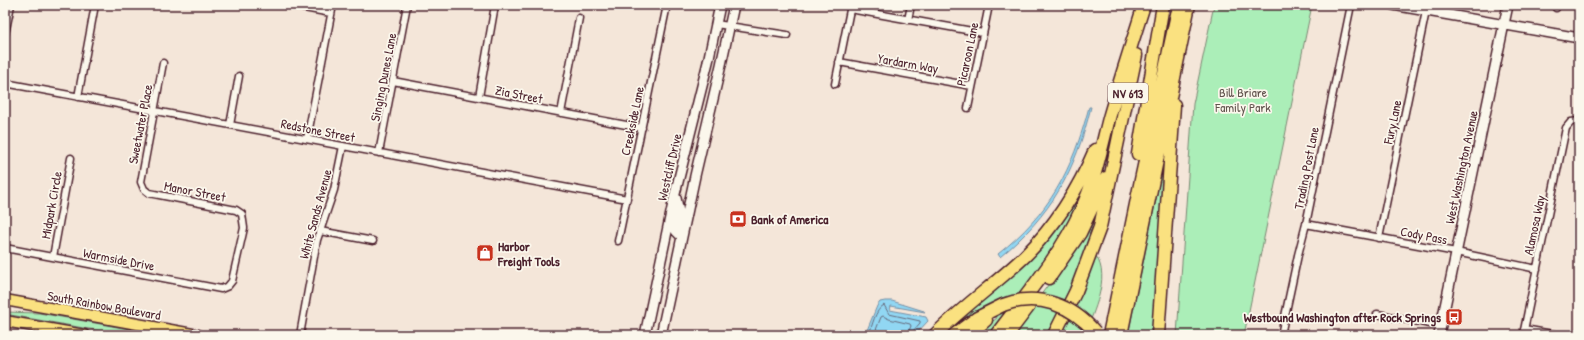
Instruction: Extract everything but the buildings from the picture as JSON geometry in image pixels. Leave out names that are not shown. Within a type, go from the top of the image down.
[{"type":"highway","points":[[996,335],[1052,260],[1076,222],[1093,182],[1109,118],[1145,5]]},
{"type":"highway","name":"NV 613","points":[[1116,153],[1145,5]]},
{"type":"highway","points":[[1110,335],[1163,5]]},
{"type":"highway","points":[[954,335],[977,318],[1003,305],[1027,300],[1040,300],[1054,303],[1076,313],[1098,334],[1123,249],[1178,5]]},
{"type":"highway","points":[[1121,335],[1188,5]]},
{"type":"highway","points":[[1158,335],[1173,135],[1176,68]]},
{"type":"highway","points":[[935,335],[1025,256],[1052,226],[1068,204],[1083,178],[1109,118]]},
{"type":"highway","points":[[1007,335],[1076,240],[1094,205],[1116,153]]},
{"type":"highway","points":[[1054,335],[1076,292],[1093,249],[1103,216],[1116,153]]},
{"type":"highway","points":[[969,335],[995,314],[1003,305]]},
{"type":"main road","name":"Westcliff Drive","points":[[645,335],[675,194],[720,5]]},
{"type":"main road","name":"Westcliff Drive","points":[[661,335],[734,5]]},
{"type":"main road","points":[[1393,5],[1579,38]]},
{"type":"main road","name":"West Washington Avenue","points":[[1440,330],[1508,5]]},
{"type":"main road","points":[[685,154],[699,158]]},
{"type":"main road","points":[[675,194],[679,212],[676,231],[682,237]]},
{"type":"main road","name":"South Rainbow Boulevard","points":[[5,300],[198,335]]},
{"type":"main road","points":[[650,314],[659,313],[668,303]]},
{"type":"main road","points":[[5,321],[84,335]]},
{"type":"street","points":[[5,33],[11,5]]},
{"type":"street","points":[[78,97],[95,5]]},
{"type":"street","points":[[288,5],[331,13]]},
{"type":"street","points":[[308,139],[332,5]]},
{"type":"street","name":"Singing Dunes Lane","points":[[380,153],[408,5]]},
{"type":"street","points":[[479,97],[495,5]]},
{"type":"street","name":"Creekside Lane","points":[[618,241],[667,5]]},
{"type":"street","points":[[908,20],[911,5]]},
{"type":"street","name":"Picaroon Lane","points":[[968,108],[989,5]]},
{"type":"street","name":"Trading Post Lane","points":[[1281,335],[1306,224],[1351,5]]},
{"type":"street","points":[[835,84],[850,7],[908,20],[983,33]]},
{"type":"street","name":"Fury Lane","points":[[1379,238],[1426,11]]},
{"type":"street","points":[[561,113],[579,18]]},
{"type":"street","points":[[716,24],[787,35]]},
{"type":"street","name":"Yardarm Way","points":[[839,62],[972,86]]},
{"type":"street","name":"Sweetwater Place","points":[[144,189],[141,182],[142,174],[163,63]]},
{"type":"street","points":[[230,125],[239,76]]},
{"type":"street","name":"Zia Street","points":[[393,81],[642,128]]},
{"type":"street","name":"Redstone Street","points":[[5,83],[627,199]]},
{"type":"street","name":"Alamosa Way","points":[[1524,332],[1566,128],[1571,122],[1579,121]]},
{"type":"street","name":"White Sands Avenue","points":[[300,335],[320,230],[334,190],[343,146]]},
{"type":"street","name":"Midpark Circle","points":[[53,257],[71,158]]},
{"type":"street","name":"Manor Street","points":[[144,189],[149,193],[236,210],[242,214],[244,228],[232,281],[228,286]]},
{"type":"street","name":"Cody Pass","points":[[1306,224],[1537,269]]},
{"type":"street","points":[[320,230],[373,241]]},
{"type":"street","name":"Warmside Drive","points":[[5,248],[222,289],[228,286]]},
{"type":"street","points":[[1377,314],[1440,330]]},
{"type":"street","points":[[1524,332],[1558,335]]},
{"type":"green space","name":"Bill Briare Family Park","points":[[1214,5],[1312,5],[1244,335],[1177,335],[1193,104]]},
{"type":"green space","points":[[1169,135],[1154,335],[1128,335]]},
{"type":"green space","points":[[1086,183],[1077,204],[1055,244],[1031,280],[990,335],[975,335],[986,325],[996,319],[1007,296],[974,312],[945,335],[941,335],[961,316]]},
{"type":"green space","points":[[1097,207],[1088,241],[1076,273],[1046,335],[1011,335],[1069,257]]},
{"type":"green space","points":[[1096,256],[1102,274],[1101,285],[1096,306],[1085,335],[1060,335],[1077,303]]},
{"type":"green space","points":[[5,312],[39,313],[162,335],[123,335],[5,314]]},
{"type":"water","points":[[1089,107],[1091,107],[1085,130],[1069,172],[1059,190],[1034,225],[1000,257],[998,254],[1032,223],[1057,189],[1075,151]]},
{"type":"water","points":[[892,301],[924,311],[925,312],[891,306],[890,310],[926,317],[928,321],[915,335],[911,333],[909,335],[865,335],[877,306],[880,302]]},
{"type":"place","name":"Bank of America","points":[[738,219]]},
{"type":"place","name":"Harbor Freight Tools","points":[[485,253]]},
{"type":"place","name":"Westbound Washington after Rock Springs","points":[[1454,317]]}]
